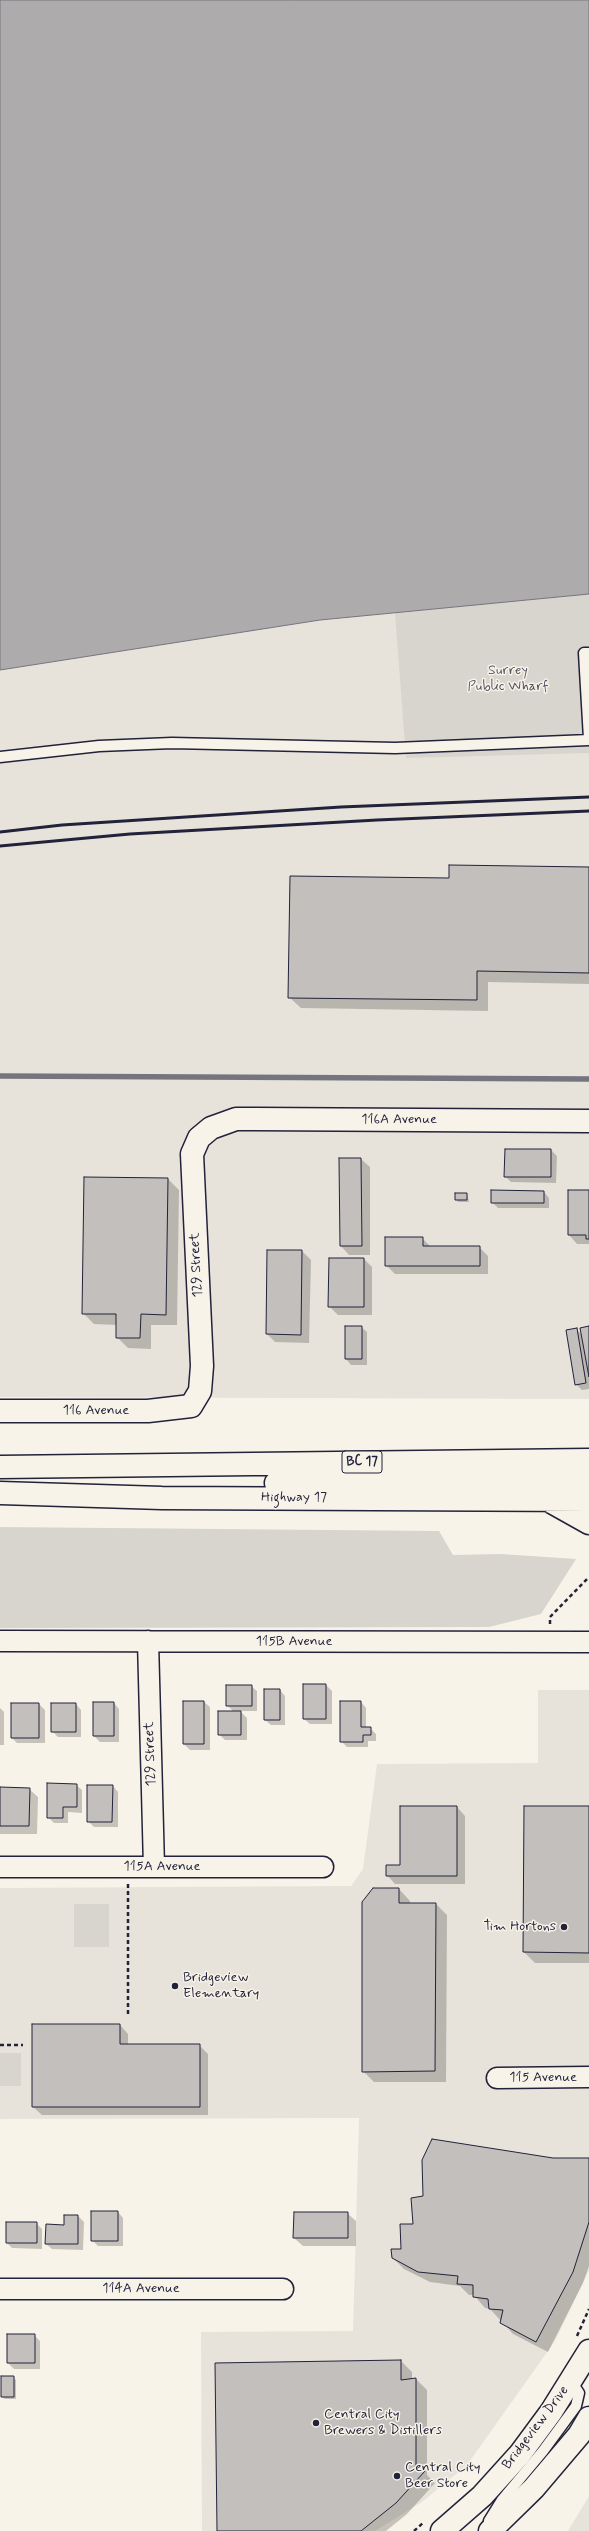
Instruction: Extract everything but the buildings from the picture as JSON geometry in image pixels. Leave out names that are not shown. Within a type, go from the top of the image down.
[{"type":"main road","name":"116A Avenue","points":[[211,1128],[236,1119],[254,1118],[589,1121]]},
{"type":"main road","name":"129 Street","points":[[191,1406],[200,1391],[202,1366],[192,1154],[199,1138],[211,1128]]},
{"type":"main road","name":"116 Avenue","points":[[0,1411],[148,1411],[191,1406]]},
{"type":"main road","points":[[563,1460],[589,1453]]},
{"type":"main road","name":"BC 17","points":[[0,1467],[589,1460]]},
{"type":"main road","points":[[162,1498],[266,1484],[589,1479]]},
{"type":"main road","name":"Highway 17","points":[[0,1493],[162,1498],[589,1500]]},
{"type":"main road","points":[[548,1500],[589,1523]]},
{"type":"main road","name":"Bridgeview Drive","points":[[436,2524],[482,2496],[520,2454],[571,2381],[582,2346]]},
{"type":"main road","points":[[490,2531],[534,2488],[579,2435],[589,2418]]},
{"type":"street","name":"115B Avenue","points":[[0,1641],[589,1642]]},
{"type":"street","name":"129 Street","points":[[148,1641],[154,1867]]},
{"type":"street","name":"115A Avenue","points":[[0,1867],[323,1867]]},
{"type":"street","name":"115 Avenue","points":[[497,2078],[589,2078]]},
{"type":"street","name":"114A Avenue","points":[[0,2289],[283,2289]]},
{"type":"lane","points":[[0,757],[92,746],[165,743],[249,743],[395,748],[589,739],[588,698],[584,653],[589,653]]},
{"type":"lane","points":[[483,2531],[502,2500],[543,2451],[576,2406],[579,2393],[571,2381]]},
{"type":"lane","points":[[457,2531],[482,2496]]},
{"type":"path","points":[[549,1642],[550,1617],[589,1577]]},
{"type":"path","points":[[128,1878],[128,2014]]},
{"type":"path","points":[[0,2045],[23,2045]]},
{"type":"path","points":[[582,2346],[589,2309]]},
{"type":"path","points":[[414,2531],[436,2524]]},
{"type":"shaded area","points":[[0,0],[589,0],[589,594],[320,620],[0,670]]},
{"type":"shaded area","points":[[589,594],[589,1399],[0,1397],[0,670],[320,620]]},
{"type":"shaded area","points":[[538,1690],[589,1690],[589,2270],[555,2341],[467,2465],[422,2502],[375,2531],[202,2531],[201,2332],[353,2331],[359,2118],[0,2119],[0,1888],[351,1886],[363,1869],[377,1764],[538,1763]]},
{"type":"shaded area","points":[[589,2496],[589,2531],[568,2531]]},
{"type":"green space","name":"Surrey Public Wharf","points":[[589,594],[589,753],[406,758],[395,613]]},
{"type":"green space","points":[[0,1527],[439,1531],[453,1555],[501,1554],[576,1559],[541,1614],[489,1627],[0,1628]]},
{"type":"green space","points":[[74,1904],[109,1904],[109,1947],[74,1947]]},
{"type":"green space","points":[[0,2053],[21,2053],[21,2086],[0,2086]]},
{"type":"waterway","points":[[0,1076],[589,1079]]},
{"type":"railway","points":[[0,832],[62,825],[341,807],[589,797]]},
{"type":"railway","points":[[0,846],[130,834],[377,820],[589,811]]},
{"type":"place","name":"Tim Hortons","points":[[564,1927]]},
{"type":"place","name":"Bridgeview Elementary","points":[[175,1986]]},
{"type":"place","name":"Central City Brewers & Distillers","points":[[316,2423]]},
{"type":"place","name":"Central City Beer Store","points":[[397,2476]]}]
